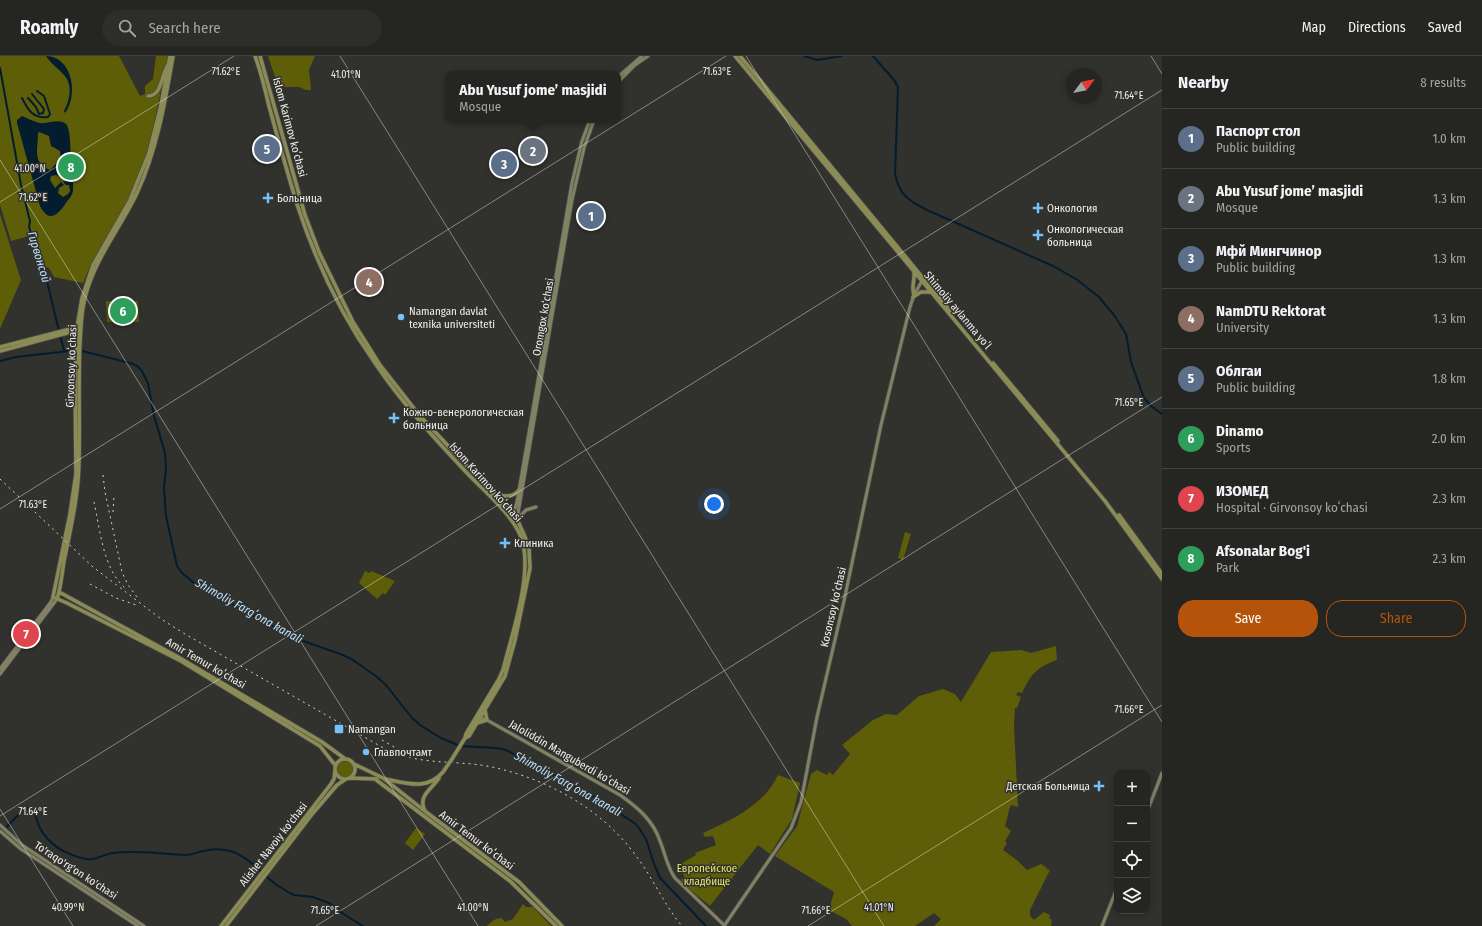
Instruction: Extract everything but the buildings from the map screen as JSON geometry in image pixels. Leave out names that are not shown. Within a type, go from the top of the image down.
[{"type":"main road","name":"Girvonsoy koʻchasi","points":[[156,131],[170,56]]},
{"type":"main road","name":"Girvonsoy koʻchasi","points":[[0,669],[51,602],[55,590],[76,474],[75,375],[79,328],[85,298],[94,268],[122,223],[146,171],[173,56]]},
{"type":"main road","name":"Islom Karimov koʻchasi","points":[[255,56],[310,243],[349,322],[375,364],[398,395],[433,436],[513,522],[524,546],[524,579],[502,671],[478,717],[466,734],[452,759],[423,797],[422,804],[426,812]]},
{"type":"main road","name":"Islom Karimov koʻchasi","points":[[260,56],[287,155],[310,230],[350,316],[380,365],[401,393],[436,435],[515,517],[529,548],[530,568],[508,670],[485,710],[478,717],[477,723],[469,736],[465,738]]},
{"type":"main road","points":[[621,74],[642,56]]},
{"type":"main road","points":[[621,79],[635,65],[648,56]]},
{"type":"main road","name":"Shimoliy aylanma yoʻl","points":[[735,56],[923,279],[1024,403]]},
{"type":"main road","name":"Shimoliy aylanma yoʻl","points":[[740,56],[914,271],[923,279],[932,292],[1114,512],[1162,579]]},
{"type":"main road","points":[[148,96],[155,95],[158,92],[164,71],[168,64]]},
{"type":"main road","points":[[266,96],[271,94]]},
{"type":"main road","name":"Oromgox ko‘chasi","points":[[515,517],[572,184],[582,140],[589,123]]},
{"type":"main road","name":"Oromgox ko‘chasi","points":[[515,517],[574,191],[584,148],[593,123]]},
{"type":"main road","points":[[914,271],[912,289],[914,296],[921,292],[932,292]]},
{"type":"main road","name":"Kosonsoy koʻchasi","points":[[725,926],[791,828],[801,802],[818,713],[844,601],[882,421],[914,296],[923,279]]},
{"type":"main road","points":[[0,351],[79,328]]},
{"type":"main road","points":[[0,347],[58,334]]},
{"type":"main road","name":"Girvonsoy koʻchasi","points":[[0,674],[57,599],[59,593],[60,579],[73,514],[78,477],[77,356]]},
{"type":"main road","name":"Shimoliy aylanma yoʻl","points":[[1058,444],[1116,511],[1162,574]]},
{"type":"main road","points":[[491,492],[509,496],[515,494],[519,490]]},
{"type":"main road","points":[[513,522],[515,517],[528,509],[536,507]]},
{"type":"main road","name":"Amir Temur koʻchasi","points":[[55,590],[243,696],[322,742],[354,764],[383,778],[476,852],[516,887],[556,926]]},
{"type":"main road","name":"Amir Temur koʻchasi","points":[[52,597],[136,636]]},
{"type":"main road","name":"Amir Temur koʻchasi","points":[[243,696],[320,746],[335,766]]},
{"type":"main road","points":[[477,723],[487,720],[485,710]]},
{"type":"main road","name":"Jaloliddin Manguberdi koʻchasi","points":[[478,717],[487,720],[631,802],[645,815],[654,828],[669,869],[674,878],[725,926]]},
{"type":"main road","points":[[344,758],[339,760],[335,766],[335,772],[340,778],[383,778],[411,784],[422,784],[432,781],[443,772]]},
{"type":"main road","points":[[265,871],[335,787],[354,774],[354,764]]},
{"type":"main road","name":"Alisher Navoiy ko'chasi","points":[[221,926],[262,876],[331,784],[334,779],[335,772]]},
{"type":"main road","points":[[1149,806],[1162,773]]},
{"type":"main road","name":"Amir Temur koʻchasi","points":[[375,779],[520,882],[562,926]]},
{"type":"main road","name":"To'raqo'rg'on ko'chasi","points":[[1,826],[6,834],[21,849],[138,926]]},
{"type":"main road","name":"To'raqo'rg'on ko'chasi","points":[[0,831],[144,926]]},
{"type":"main road","points":[[226,926],[262,876]]},
{"type":"main road","points":[[1102,926],[1114,896]]},
{"type":"green space","points":[[0,56],[119,56],[140,96],[145,94],[145,86],[153,79],[156,56],[168,56],[150,143],[134,191],[91,264],[83,283],[54,277],[49,268],[45,267],[34,240],[29,236],[11,241],[0,205]]},
{"type":"green space","points":[[268,56],[315,56],[309,70],[311,90],[306,90],[299,87],[282,87],[276,80]]},
{"type":"green space","points":[[0,214],[21,280],[0,329]]},
{"type":"green space","points":[[106,301],[138,301],[139,322],[107,322]]},
{"type":"green space","points":[[905,532],[911,534],[903,560],[898,558]]},
{"type":"green space","points":[[365,571],[370,573],[371,571],[395,581],[385,595],[383,593],[377,599],[359,583]]},
{"type":"green space","points":[[1056,646],[1057,660],[1044,665],[1035,672],[1028,681],[1022,693],[1018,692],[1016,695],[1021,697],[1017,708],[1015,708],[1014,726],[1018,807],[1011,805],[1010,807],[1005,826],[1011,831],[1005,841],[1007,843],[1003,850],[1027,870],[1041,864],[1047,868],[1046,869],[1050,870],[1030,910],[1030,916],[1034,920],[1044,912],[1050,915],[1049,918],[1052,920],[1051,926],[934,926],[941,919],[934,913],[915,926],[852,926],[846,919],[829,910],[834,892],[775,856],[797,826],[811,774],[817,770],[827,775],[829,772],[833,775],[850,754],[842,745],[873,720],[886,714],[897,715],[919,696],[943,689],[955,694],[961,702],[991,652],[1021,650],[1031,653]]},
{"type":"green space","points":[[345,761],[352,766],[353,769],[348,776],[345,777],[338,772],[337,769],[342,762]]},
{"type":"green space","name":"Европейское кладбище","points":[[778,775],[800,783],[792,819],[770,854],[758,845],[710,906],[687,887],[681,880],[685,877],[677,866],[696,855],[695,853],[716,845],[713,836],[705,837],[703,833],[736,817],[756,803],[772,786]]},
{"type":"green space","points":[[416,828],[425,834],[413,850],[405,843]]},
{"type":"green space","points":[[523,904],[526,907],[533,907],[551,926],[487,926],[492,921],[498,919],[502,918],[505,922],[513,919]]},
{"type":"water","points":[[46,56],[55,58],[62,62],[67,69],[70,78],[72,96],[65,113],[64,111],[70,93],[69,83],[64,75]]},
{"type":"water","points":[[22,116],[39,123],[56,121],[64,122],[68,127],[73,192],[63,208],[53,216],[47,215],[40,206],[17,120]],"holes":[[[39,132],[49,136],[51,146],[60,151],[61,159],[50,170],[44,167],[38,160],[37,150]],[[56,175],[69,180],[63,182],[66,185],[69,185],[70,191],[63,197],[58,193],[59,188],[64,185],[61,182],[55,188],[50,180],[51,176]]]},
{"type":"waterway","points":[[804,56],[817,60],[842,56]]},
{"type":"waterway","points":[[873,56],[894,80],[898,87],[895,174],[902,192],[915,204],[927,210],[1053,266],[1076,279],[1098,296],[1114,315],[1126,334],[1131,362],[1144,398],[1151,406],[1162,414]]},
{"type":"waterway","name":"Гирвонсой","points":[[0,68],[21,185],[30,221],[29,227],[44,269],[59,331]]},
{"type":"waterway","points":[[22,98],[32,113],[38,117],[48,117],[50,114],[44,96],[37,91]]},
{"type":"waterway","points":[[28,98],[36,107],[39,114],[43,113],[44,109],[32,94]]},
{"type":"waterway","name":"Гирвонсой","points":[[60,336],[64,350]]},
{"type":"waterway","name":"Shimoliy Fargʻona kanali","points":[[0,361],[16,357],[78,350],[137,366],[142,371],[148,383],[154,416],[165,453],[166,468],[164,488],[166,516],[177,566],[182,573],[194,583],[292,637],[353,660],[386,685],[412,718],[420,725],[441,738],[460,746],[497,748],[506,750],[602,801],[637,825],[646,839],[660,878],[706,926]]},
{"type":"waterway","points":[[0,834],[21,812],[29,808],[36,817],[44,835],[54,845],[72,855],[86,859],[93,859],[122,852],[190,855],[201,851],[224,850],[230,851],[248,860],[263,873]]},
{"type":"waterway","points":[[266,876],[275,884],[294,895],[313,897],[329,903],[363,926]]},
{"type":"railway","points":[[103,475],[105,492],[122,572],[128,585],[137,597]]},
{"type":"railway","points":[[0,479],[93,567],[161,619],[380,746],[394,753],[421,760],[478,765],[514,773],[535,780],[575,800],[593,812],[625,842],[645,868],[670,910],[682,926]]},
{"type":"railway","points":[[113,512],[114,496]]},
{"type":"railway","points":[[94,502],[107,560],[118,580],[125,588]]},
{"type":"railway","points":[[90,584],[116,598],[136,605]]},
{"type":"railway","points":[[382,740],[401,751]]},
{"type":"place","name":"Облгаи","points":[[267,149]]},
{"type":"place","name":"Abu Yusuf jome’ masjidi","points":[[533,151]]},
{"type":"place","name":"Мфй Мингчинор","points":[[504,164]]},
{"type":"place","name":"Afsonalar Bog'i","points":[[71,167]]},
{"type":"place","name":"Больница","points":[[268,198]]},
{"type":"place","name":"Онкология","points":[[1038,208]]},
{"type":"place","name":"Паспорт стол","points":[[591,216]]},
{"type":"place","name":"Онкологическая больница","points":[[1038,235]]},
{"type":"place","name":"NamDTU Rektorat","points":[[369,282]]},
{"type":"place","name":"Dinamo","points":[[123,311]]},
{"type":"place","name":"Namangan davlat texnika universiteti","points":[[401,317]]},
{"type":"place","name":"Кожно-венерологическая больница","points":[[394,418]]},
{"type":"place","name":"Клиника","points":[[505,543]]},
{"type":"place","name":"ИЗОМЕД","points":[[26,634]]},
{"type":"place","name":"Namangan","points":[[339,729]]},
{"type":"place","name":"Главпочтамт","points":[[366,752]]},
{"type":"place","name":"Детская Больница","points":[[1099,786]]}]
